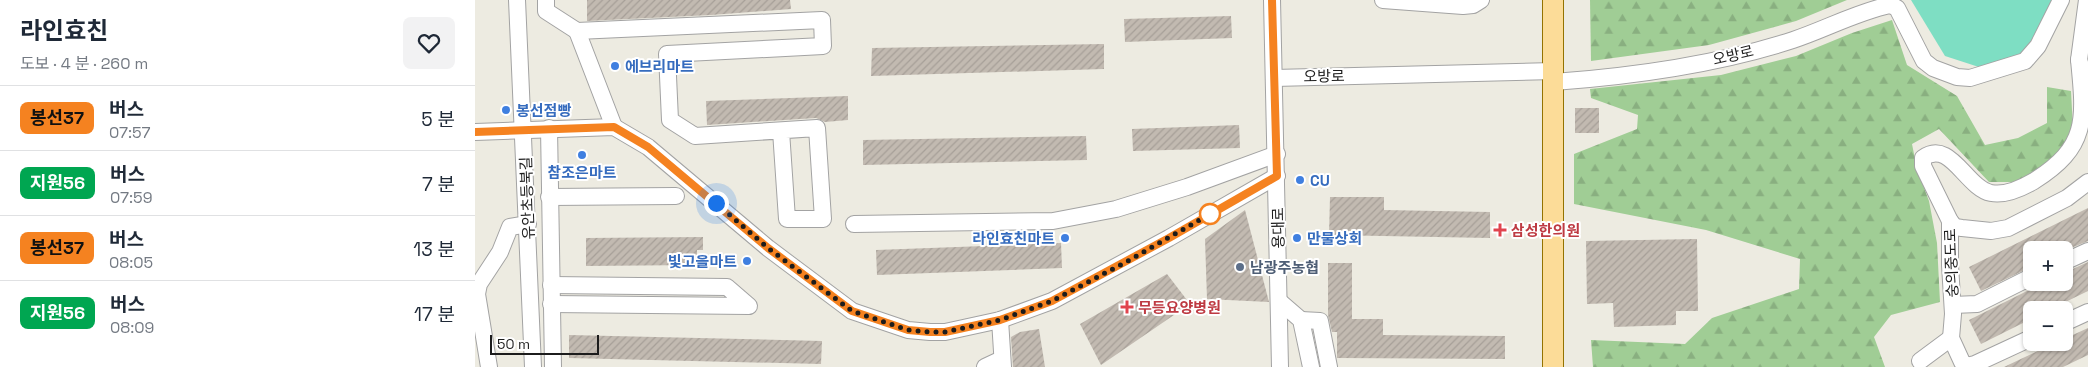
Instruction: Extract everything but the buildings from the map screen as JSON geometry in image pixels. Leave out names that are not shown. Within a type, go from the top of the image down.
[{"type":"main road","points":[[1553,0],[1553,367]]},
{"type":"street","name":"유안초등북길","points":[[517,0],[533,367]]},
{"type":"street","points":[[546,0],[546,11],[577,31],[822,20],[823,46],[667,54],[670,120],[695,136],[817,128],[823,219],[787,219],[781,131]]},
{"type":"street","name":"용대로","points":[[1272,0],[1277,154],[1280,367]]},
{"type":"street","points":[[1383,0],[1431,2],[1463,6],[1481,0]]},
{"type":"street","name":"오방로","points":[[1274,78],[1619,77],[1731,56],[1793,40],[1890,5],[1897,8],[1925,61],[1941,71],[1957,77],[1970,78],[2025,61],[2038,46],[2061,0]]},
{"type":"street","points":[[2087,0],[2079,60],[2083,123],[2069,154],[2058,165],[2026,186],[2008,193],[1991,193],[1975,186],[1959,167],[1947,156],[1940,153],[1930,154],[1923,158],[1923,166],[1950,221],[1955,227],[1991,231],[2008,228],[2067,198],[2088,182]]},
{"type":"street","points":[[577,31],[614,127]]},
{"type":"street","points":[[2079,60],[2088,87]]},
{"type":"street","points":[[475,132],[614,127],[648,147],[768,248],[852,311],[908,330],[930,332],[945,332],[1000,320],[1052,301],[1277,176]]},
{"type":"street","points":[[549,128],[553,367]]},
{"type":"street","points":[[855,224],[1053,221],[1116,209],[1187,187],[1277,154]]},
{"type":"street","points":[[549,197],[676,196]]},
{"type":"street","name":"숭의중도로","points":[[1950,221],[1949,265],[1953,305],[1951,338],[1962,362],[1966,366],[1975,364],[2023,342]]},
{"type":"street","points":[[489,367],[476,293],[479,284],[500,252],[510,227],[527,224]]},
{"type":"street","points":[[2073,258],[2088,251]]},
{"type":"street","name":"숭의중도로","points":[[1953,305],[1977,304],[2023,281]]},
{"type":"street","points":[[551,285],[727,287],[749,306],[551,304]]},
{"type":"street","points":[[1279,301],[1301,320],[1311,367]]},
{"type":"street","points":[[2073,319],[2088,312]]},
{"type":"street","points":[[985,367],[1002,363],[1000,320]]},
{"type":"street","points":[[1301,320],[1320,320],[1329,367]]},
{"type":"street","points":[[1920,361],[1951,338]]},
{"type":"green space","points":[[1590,0],[1847,0],[1796,21],[1709,45],[1591,61]]},
{"type":"green space","points":[[1911,0],[2066,0],[2039,57],[1985,69],[1945,56]]},
{"type":"green space","points":[[1892,20],[1907,65],[1957,96],[1985,145],[2018,138],[2047,123],[2047,87],[2071,91],[2073,129],[2057,158],[2017,182],[1989,182],[1939,129],[1912,144],[1917,169],[1929,201],[1937,243],[1940,302],[1891,315],[1874,337],[1885,367],[1593,367],[1591,340],[1685,344],[1712,318],[1799,289],[1800,259],[1706,230],[1574,204],[1574,154],[1637,129],[1638,115],[1591,98],[1590,89],[1721,75],[1796,56],[1852,33]]},
{"type":"bus line","name":"봉선37","points":[[475,132],[614,127],[648,147],[768,248],[852,311],[908,330],[945,332],[1000,320],[1052,301],[1169,238],[1277,176],[1272,0]]},
{"type":"place","name":"에브리마트","points":[[615,66]]},
{"type":"place","name":"봉선점빵","points":[[506,110]]},
{"type":"place","name":"참조은마트","points":[[582,155]]},
{"type":"place","name":"CU","points":[[1300,180]]},
{"type":"place","name":"삼성한의원","points":[[1500,230]]},
{"type":"place","name":"라인효친마트","points":[[1065,238]]},
{"type":"place","name":"만물상회","points":[[1297,238]]},
{"type":"place","name":"빛고을마트","points":[[747,261]]},
{"type":"place","name":"남광주농협","points":[[1240,267]]},
{"type":"place","name":"무등요양병원","points":[[1127,307]]},
{"type":"route","points":[[716,203],[768,248],[852,311],[908,330],[930,332],[945,332],[1000,320],[1052,301],[1126,262],[1210,214]]}]
